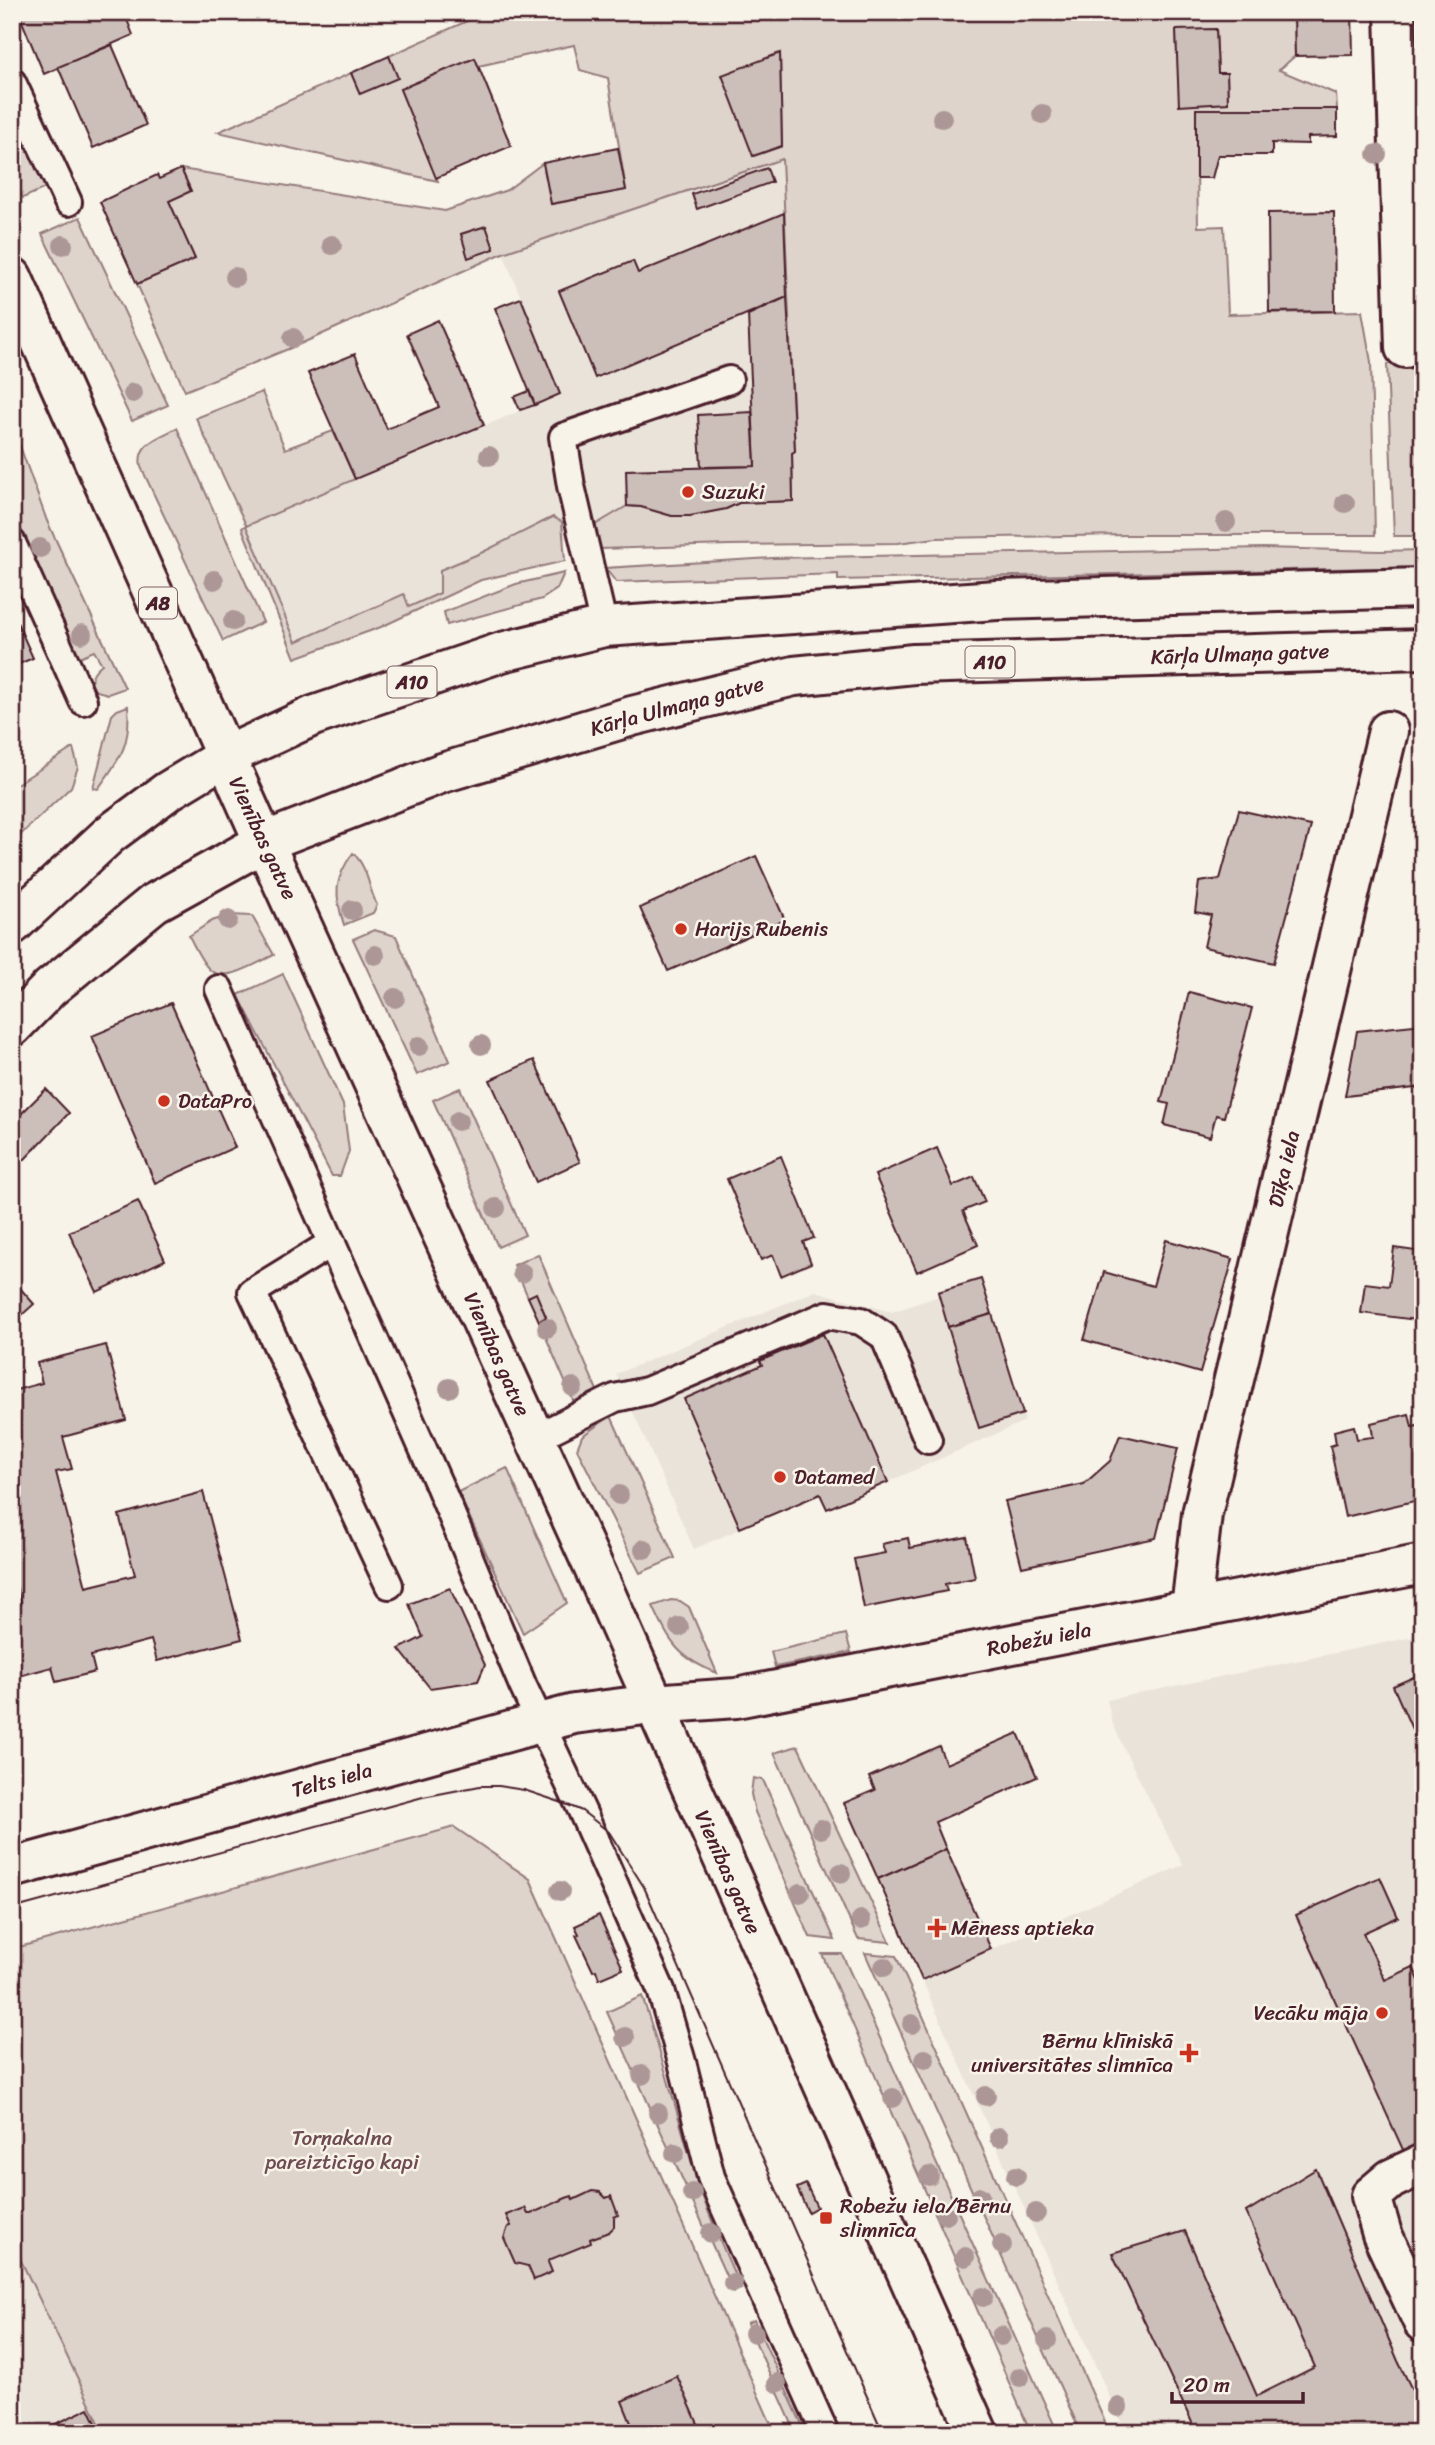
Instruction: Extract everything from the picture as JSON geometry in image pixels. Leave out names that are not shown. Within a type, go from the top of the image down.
[{"type":"main road","points":[[1395,12],[1405,348]]},
{"type":"main road","name":"Vienības gatve","points":[[12,277],[264,842],[535,1438],[978,2433]]},
{"type":"main road","name":"A10","points":[[226,756],[313,716],[354,701],[502,652],[604,627],[997,600],[1423,588]]},
{"type":"main road","name":"Kārļa Ulmaņa gatve","points":[[12,1027],[50,988],[154,903],[264,842],[442,773],[632,716],[794,676],[914,664],[1423,649]]},
{"type":"main road","name":"Dīķa iela","points":[[1191,1609],[1202,1514],[1388,731]]},
{"type":"main road","points":[[18,916],[110,834],[168,790],[226,756]]},
{"type":"main road","name":"Robežu iela","points":[[653,1704],[736,1698],[1423,1564]]},
{"type":"main road","name":"Telts iela","points":[[12,1868],[574,1714],[653,1704]]},
{"type":"main road","points":[[1423,2164],[1391,2179],[1371,2196],[1382,2234],[1423,2322]]},
{"type":"lane","points":[[12,82],[68,202]]},
{"type":"lane","points":[[604,627],[571,486],[563,437],[729,380]]},
{"type":"lane","points":[[12,543],[83,701]]},
{"type":"lane","points":[[219,989],[439,1485],[540,1723],[661,1990],[711,2177],[825,2433]]},
{"type":"lane","points":[[332,1243],[252,1292],[389,1585]]},
{"type":"lane","points":[[535,1438],[615,1398],[647,1391],[827,1315],[861,1321],[884,1336],[928,1440]]},
{"type":"shaded area","points":[[783,159],[795,451],[793,501],[739,503],[726,509],[690,516],[672,516],[627,506],[564,540],[409,607],[403,595],[295,642],[246,526],[560,394],[503,253]]},
{"type":"shaded area","points":[[981,1279],[1025,1421],[827,1509],[820,1494],[694,1549],[616,1374],[815,1291],[892,1312],[939,1296],[938,1292]]},
{"type":"shaded area","name":"Bērnu klīniskā universitātes slimnīca","points":[[1423,1635],[1423,2433],[1126,2433],[997,2148],[1009,2143],[1001,2126],[990,2131],[922,1980],[1183,1865],[1123,1747],[1107,1700]]},
{"type":"shaded area","points":[[12,2242],[104,2433],[12,2433]]},
{"type":"green space","points":[[487,12],[1294,12],[1295,56],[1279,70],[1336,94],[1337,109],[1196,109],[1198,227],[1224,226],[1228,314],[1362,311],[1371,362],[1375,535],[936,538],[898,543],[600,549],[595,525],[627,506],[672,516],[690,516],[726,509],[739,503],[793,501],[792,453],[795,451],[782,159],[503,253],[298,345],[185,391],[137,284],[195,259],[169,201],[191,191],[181,169],[445,211],[507,190],[543,163],[552,204],[626,190],[608,78],[580,70],[574,45],[478,66],[474,58],[400,89],[438,181],[218,132],[351,73],[360,93],[397,78],[389,56]],"holes":[[[1216,29],[1218,73],[1227,74],[1228,103],[1180,105],[1176,31]],[[780,54],[782,146],[753,156]],[[486,226],[494,249],[468,257],[461,234]]]},
{"type":"green space","points":[[12,107],[50,186],[23,198],[12,174]]},
{"type":"green space","points":[[80,217],[168,405],[132,421],[42,234]]},
{"type":"green space","points":[[1423,357],[1423,536],[1394,536],[1387,364]]},
{"type":"green space","points":[[262,392],[285,449],[333,431],[355,479],[246,526],[296,642],[404,594],[409,607],[440,593],[440,570],[553,517],[562,522],[565,561],[481,580],[381,627],[295,658],[242,528],[246,525],[196,418]]},
{"type":"green space","points":[[12,424],[47,521],[125,688],[108,694],[93,690],[93,675],[102,664],[94,651],[77,658],[15,520],[12,512]]},
{"type":"green space","points":[[177,428],[263,622],[223,641],[141,467],[140,459],[146,446]]},
{"type":"green space","points":[[1263,548],[1423,550],[1423,567],[838,580],[838,574],[616,582],[605,568],[773,558]]},
{"type":"green space","points":[[564,573],[557,589],[542,599],[447,625],[444,612],[516,584]]},
{"type":"green space","points":[[128,706],[126,742],[98,789],[93,788],[112,715]]},
{"type":"green space","points":[[73,748],[78,767],[71,787],[12,843],[12,787]]},
{"type":"green space","points":[[353,853],[365,871],[377,905],[373,913],[344,925],[337,895],[339,879]]},
{"type":"green space","points":[[230,915],[252,916],[274,955],[233,973],[217,974],[204,963],[189,936],[212,921]]},
{"type":"green space","points":[[374,930],[396,936],[450,1061],[417,1075],[353,939]]},
{"type":"green space","points":[[283,974],[343,1105],[349,1151],[340,1176],[332,1176],[238,995]]},
{"type":"green space","points":[[460,1088],[525,1235],[498,1247],[433,1100]]},
{"type":"green space","points":[[538,1254],[599,1395],[575,1405],[539,1321],[546,1316],[536,1294],[528,1297],[514,1265]]},
{"type":"green space","points":[[611,1416],[675,1558],[640,1573],[577,1449],[582,1436]]},
{"type":"green space","points":[[507,1468],[567,1603],[523,1633],[458,1492]]},
{"type":"green space","points":[[671,1600],[680,1601],[689,1607],[717,1673],[684,1655],[670,1640],[653,1606]]},
{"type":"green space","points":[[846,1634],[851,1652],[775,1667],[771,1652]]},
{"type":"green space","points":[[798,1746],[890,1942],[858,1939],[774,1753]]},
{"type":"green space","points":[[753,1778],[763,1780],[835,1940],[810,1937],[755,1812],[751,1794]]},
{"type":"green space","name":"Torņakalna pareizticīgo kapi","points":[[454,1827],[530,1879],[775,2433],[104,2433],[12,2242],[12,1949]]},
{"type":"green space","points":[[865,1953],[896,1956],[1110,2433],[1081,2433]]},
{"type":"green space","points":[[822,1954],[842,1954],[1058,2433],[1031,2433]]},
{"type":"green space","points":[[642,1996],[697,2180],[741,2289],[733,2291],[607,2012]]},
{"type":"green space","points":[[754,2320],[806,2433],[796,2433],[747,2323]]},
{"type":"building","points":[[18,12],[124,12],[133,35],[44,74]]},
{"type":"building","points":[[1294,12],[1352,12],[1353,55],[1295,56]]},
{"type":"building","points":[[1216,29],[1218,73],[1227,73],[1228,103],[1179,106],[1176,30]]},
{"type":"building","points":[[112,45],[146,125],[93,148],[58,67]]},
{"type":"building","points":[[780,53],[782,146],[753,156],[722,75]]},
{"type":"building","points":[[389,56],[398,78],[360,94],[351,73]]},
{"type":"building","points":[[475,58],[511,146],[436,178],[400,89]]},
{"type":"building","points":[[1196,109],[1337,109],[1337,136],[1308,137],[1308,144],[1272,143],[1272,155],[1218,155],[1212,178],[1196,178]]},
{"type":"building","points":[[618,148],[626,190],[551,204],[543,163]]},
{"type":"building","points":[[767,168],[772,182],[697,209],[692,194]]},
{"type":"building","points":[[181,169],[191,191],[169,201],[195,259],[137,284],[100,202],[157,175],[159,179]]},
{"type":"building","points":[[1334,212],[1335,311],[1269,312],[1268,213]]},
{"type":"building","points":[[784,213],[787,297],[595,378],[559,291],[633,261],[638,273]]},
{"type":"building","points":[[486,226],[494,249],[468,258],[461,234]]},
{"type":"building","points":[[787,297],[795,451],[792,453],[793,501],[739,503],[726,509],[690,516],[672,516],[627,506],[626,470],[755,466],[748,315]]},
{"type":"building","points":[[521,298],[560,394],[535,405],[495,308]]},
{"type":"building","points":[[438,320],[484,425],[355,479],[308,373],[355,354],[387,429],[439,407],[407,334]]},
{"type":"building","points":[[529,391],[535,405],[520,410],[514,397]]},
{"type":"building","points":[[752,412],[755,466],[701,467],[698,415]]},
{"type":"building","points":[[12,611],[33,658],[12,667]]},
{"type":"building","points":[[1239,810],[1311,826],[1274,963],[1204,947],[1211,915],[1195,912],[1199,882],[1220,879]]},
{"type":"building","points":[[756,856],[785,920],[668,971],[640,908]]},
{"type":"building","points":[[1189,992],[1252,1008],[1224,1117],[1216,1115],[1210,1137],[1164,1125],[1169,1104],[1161,1102]]},
{"type":"building","points":[[171,1003],[235,1147],[155,1183],[92,1036]]},
{"type":"building","points":[[1423,1024],[1423,1087],[1345,1096],[1357,1031]]},
{"type":"building","points":[[534,1060],[580,1162],[536,1182],[490,1080]]},
{"type":"building","points":[[46,1089],[69,1113],[24,1160],[12,1149],[12,1123]]},
{"type":"building","points":[[937,1148],[953,1186],[974,1177],[985,1202],[963,1211],[978,1245],[917,1272],[875,1175]]},
{"type":"building","points":[[781,1156],[814,1238],[803,1242],[811,1263],[781,1276],[773,1255],[761,1260],[727,1179]]},
{"type":"building","points":[[138,1201],[165,1260],[97,1292],[69,1232]]},
{"type":"building","points":[[1166,1240],[1233,1259],[1200,1373],[1084,1340],[1104,1272],[1153,1286]]},
{"type":"building","points":[[1394,1248],[1423,1252],[1416,1320],[1361,1313],[1365,1283],[1389,1286]]},
{"type":"building","points":[[12,1279],[34,1304],[12,1324]]},
{"type":"building","points":[[981,1279],[992,1314],[948,1327],[938,1292]]},
{"type":"building","points":[[536,1293],[546,1317],[539,1321],[528,1297]]},
{"type":"building","points":[[992,1314],[1023,1414],[979,1428],[948,1327]]},
{"type":"building","points":[[823,1334],[888,1482],[827,1509],[820,1494],[740,1528],[684,1399],[762,1365],[760,1361]]},
{"type":"building","points":[[106,1345],[126,1420],[63,1437],[72,1469],[56,1472],[86,1587],[135,1575],[119,1515],[203,1492],[242,1639],[157,1661],[151,1640],[91,1656],[95,1672],[56,1682],[52,1667],[12,1678],[12,1607],[21,1604],[12,1570],[12,1391],[42,1383],[37,1363]]},
{"type":"building","points":[[1409,1414],[1412,1427],[1423,1425],[1423,1499],[1345,1517],[1330,1446],[1336,1444],[1334,1431],[1354,1426],[1357,1439],[1373,1437],[1371,1423]]},
{"type":"building","points":[[1120,1435],[1178,1448],[1156,1538],[1022,1567],[1005,1501],[1084,1484],[1110,1461]]},
{"type":"building","points":[[967,1537],[975,1578],[945,1584],[947,1591],[864,1608],[854,1559],[885,1553],[882,1544],[908,1538],[910,1548]]},
{"type":"building","points":[[450,1588],[485,1665],[478,1681],[430,1688],[399,1649],[423,1637],[409,1604]]},
{"type":"building","points":[[1423,1673],[1423,1754],[1393,1686]]},
{"type":"building","points":[[1018,1733],[1037,1777],[935,1822],[946,1849],[878,1879],[844,1803],[875,1790],[869,1777],[939,1746],[946,1764]]},
{"type":"building","points":[[946,1849],[991,1949],[922,1980],[878,1879]]},
{"type":"building","name":"Vecāku māja","points":[[1380,1877],[1398,1917],[1363,1933],[1385,1980],[1413,1967],[1423,1989],[1423,2037],[1413,2042],[1423,2064],[1423,2143],[1404,2152],[1296,1915]]},
{"type":"building","points":[[599,1915],[623,1969],[599,1979],[576,1935],[579,1934],[575,1926]]},
{"type":"building","points":[[1316,2169],[1398,2361],[1423,2412],[1423,2433],[1197,2433],[1112,2253],[1185,2231],[1257,2396],[1315,2367],[1246,2212]]},
{"type":"building","points":[[806,2184],[817,2207],[808,2212],[797,2188]]},
{"type":"building","points":[[592,2191],[600,2192],[606,2198],[611,2196],[618,2215],[614,2217],[614,2227],[609,2232],[590,2239],[591,2243],[551,2259],[548,2262],[552,2272],[534,2280],[528,2266],[515,2263],[504,2238],[511,2226],[506,2215],[525,2208],[528,2214],[531,2214],[566,2198],[572,2196],[573,2200]]},
{"type":"building","points":[[677,2376],[702,2433],[635,2433],[622,2401]]},
{"type":"building","points":[[89,2408],[101,2433],[39,2433],[39,2432]]},
{"type":"tram line","points":[[12,1909],[423,1797],[480,1786],[524,1790],[582,1811],[609,1832],[644,1887],[883,2433]]},
{"type":"place","name":"Suzuki","points":[[688,492]]},
{"type":"place","name":"Harijs Rubenis","points":[[681,929]]},
{"type":"place","name":"DataPro","points":[[164,1101]]},
{"type":"place","name":"Datamed","points":[[780,1477]]},
{"type":"place","name":"Mēness aptieka","points":[[937,1928]]},
{"type":"place","name":"Vecāku māja","points":[[1382,2013]]},
{"type":"place","name":"Bērnu klīniskā universitātes slimnīca","points":[[1189,2053]]},
{"type":"place","name":"Robežu iela/Bērnu slimnīca","points":[[826,2218]]}]
